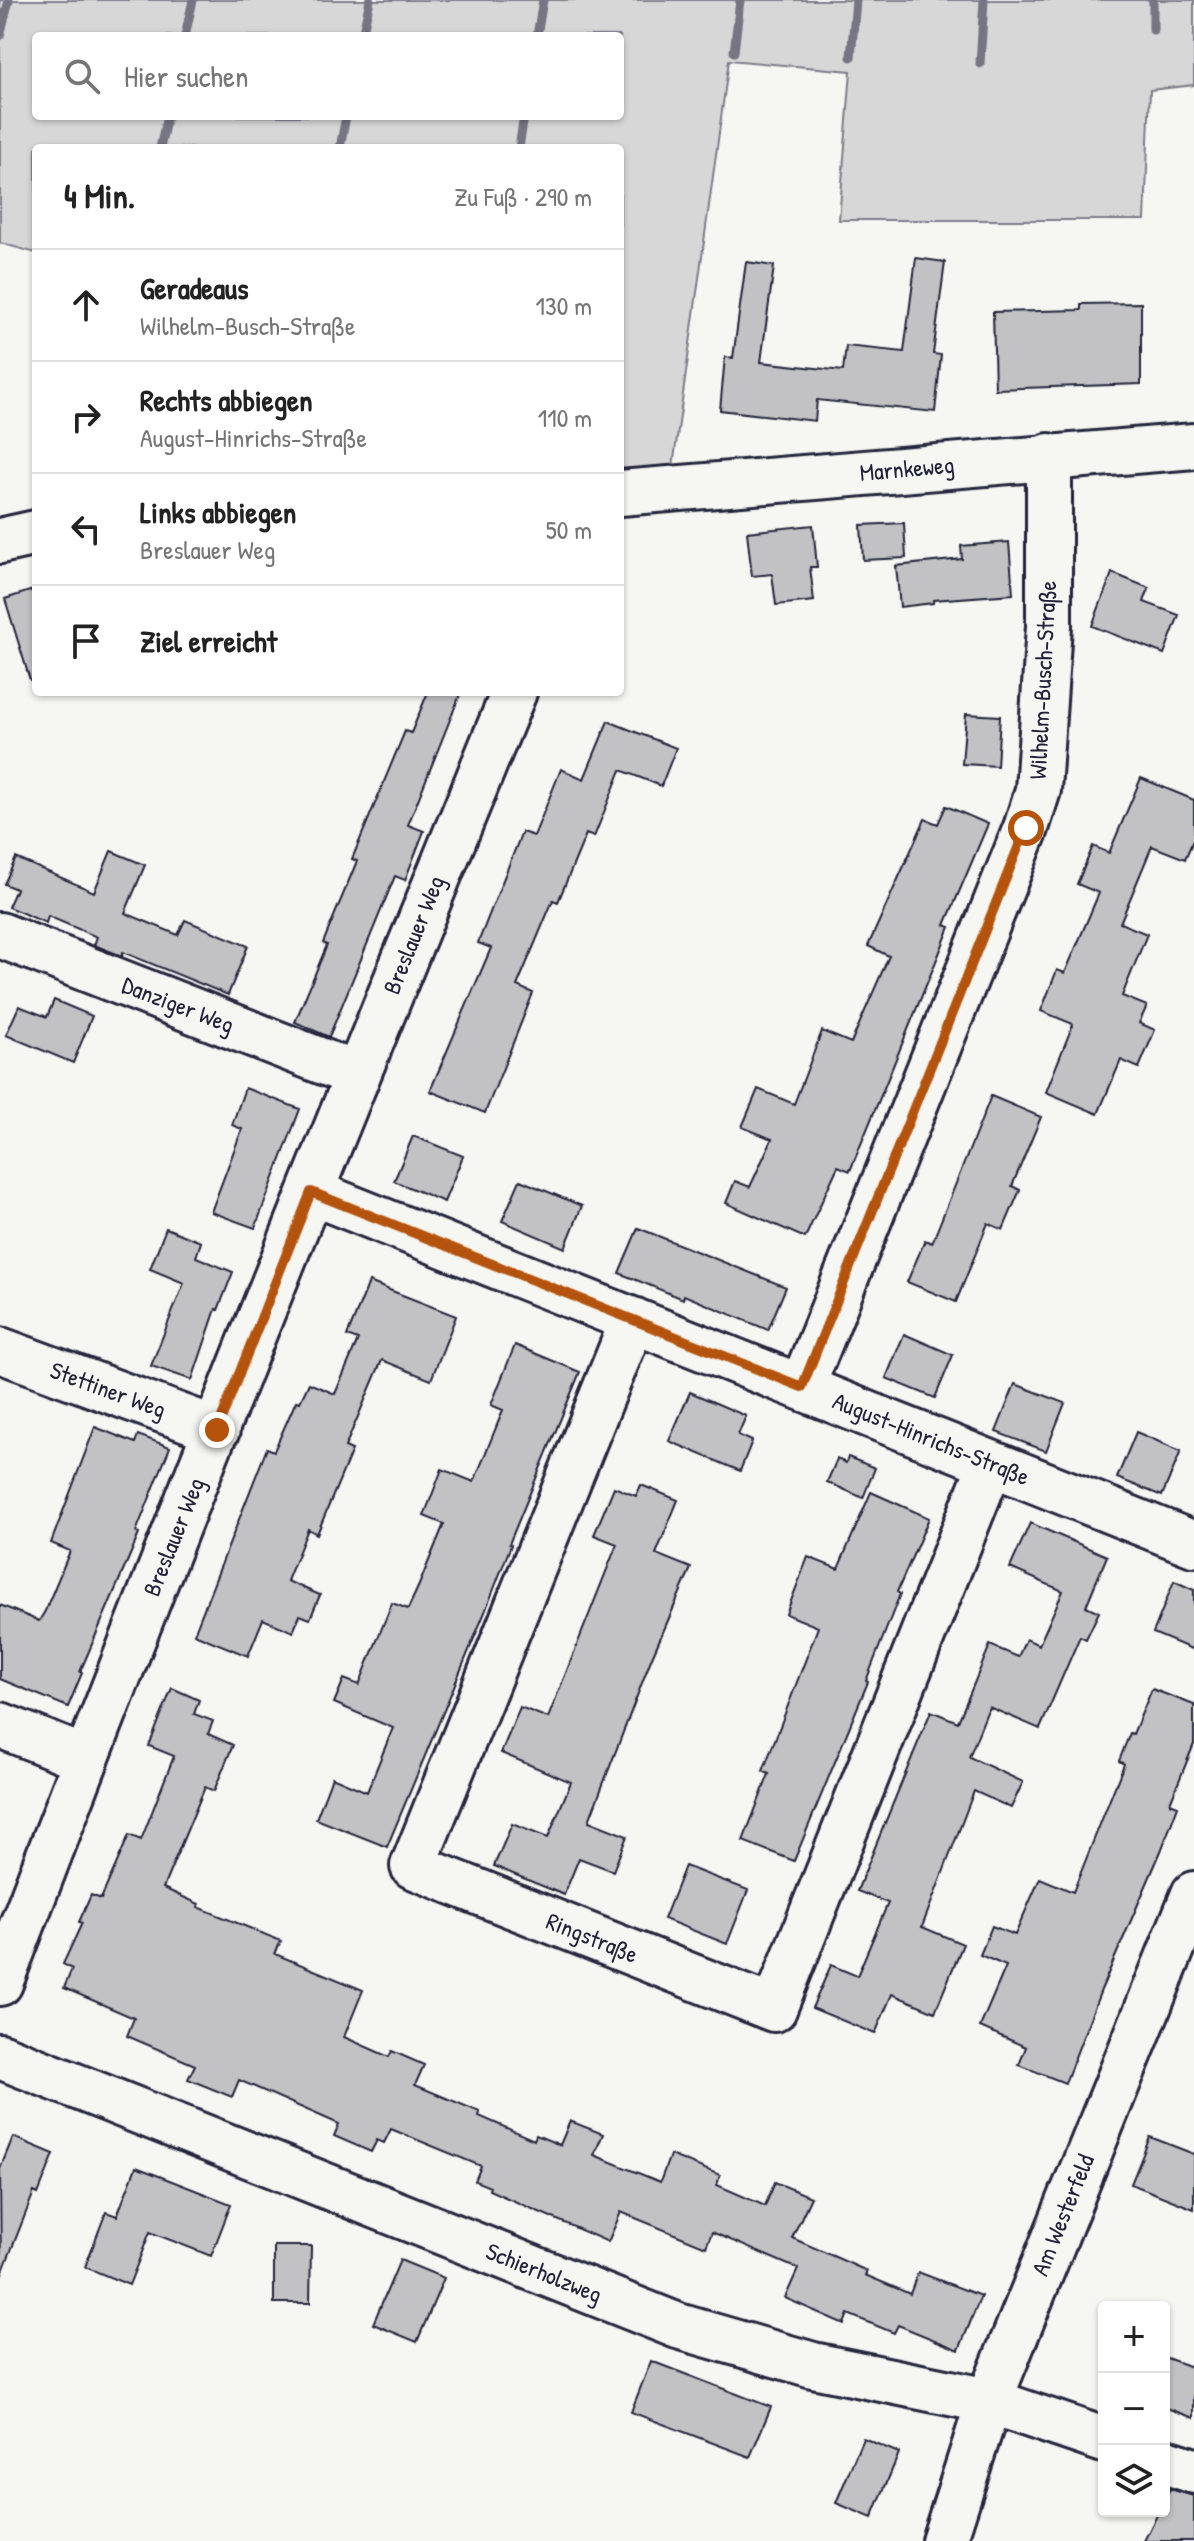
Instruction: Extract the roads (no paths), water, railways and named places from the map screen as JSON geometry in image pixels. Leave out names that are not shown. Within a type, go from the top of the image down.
[{"type":"street","name":"Marnkeweg","points":[[624,493],[1194,446]]},
{"type":"street","name":"Wilhelm-Busch-Straße","points":[[802,1387],[1021,842],[1038,790],[1049,626],[1049,456]]},
{"type":"street","points":[[0,541],[32,534]]},
{"type":"street","name":"Breslauer Weg","points":[[0,1983],[357,1075],[512,696]]},
{"type":"street","name":"Danziger Weg","points":[[0,935],[357,1075]]},
{"type":"street","name":"August-Hinrichs-Straße","points":[[311,1192],[1194,1544]]},
{"type":"street","name":"Ringstraße","points":[[633,1320],[413,1866],[442,1878],[774,2009],[991,1463]]},
{"type":"street","name":"Stettiner Weg","points":[[0,1350],[217,1430]]},
{"type":"street","points":[[0,1725],[86,1759]]},
{"type":"street","name":"Am Westerfeld","points":[[944,2541],[989,2401],[1194,1894]]},
{"type":"street","name":"Schierholzweg","points":[[0,2056],[678,2326],[813,2365],[989,2401],[1098,2438]]},
{"type":"street","points":[[1170,2463],[1194,2471]]},
{"type":"waterway","points":[[0,36],[9,0]]},
{"type":"waterway","points":[[186,32],[193,0]]},
{"type":"waterway","points":[[363,32],[370,0]]},
{"type":"waterway","points":[[538,32],[543,0]]},
{"type":"waterway","points":[[734,52],[740,0]]},
{"type":"waterway","points":[[851,57],[856,0]]},
{"type":"waterway","points":[[980,64],[984,0]]},
{"type":"waterway","points":[[1153,0],[1153,30]]},
{"type":"waterway","points":[[161,144],[166,120]]},
{"type":"waterway","points":[[341,144],[345,120]]},
{"type":"waterway","points":[[520,144],[523,120]]}]
